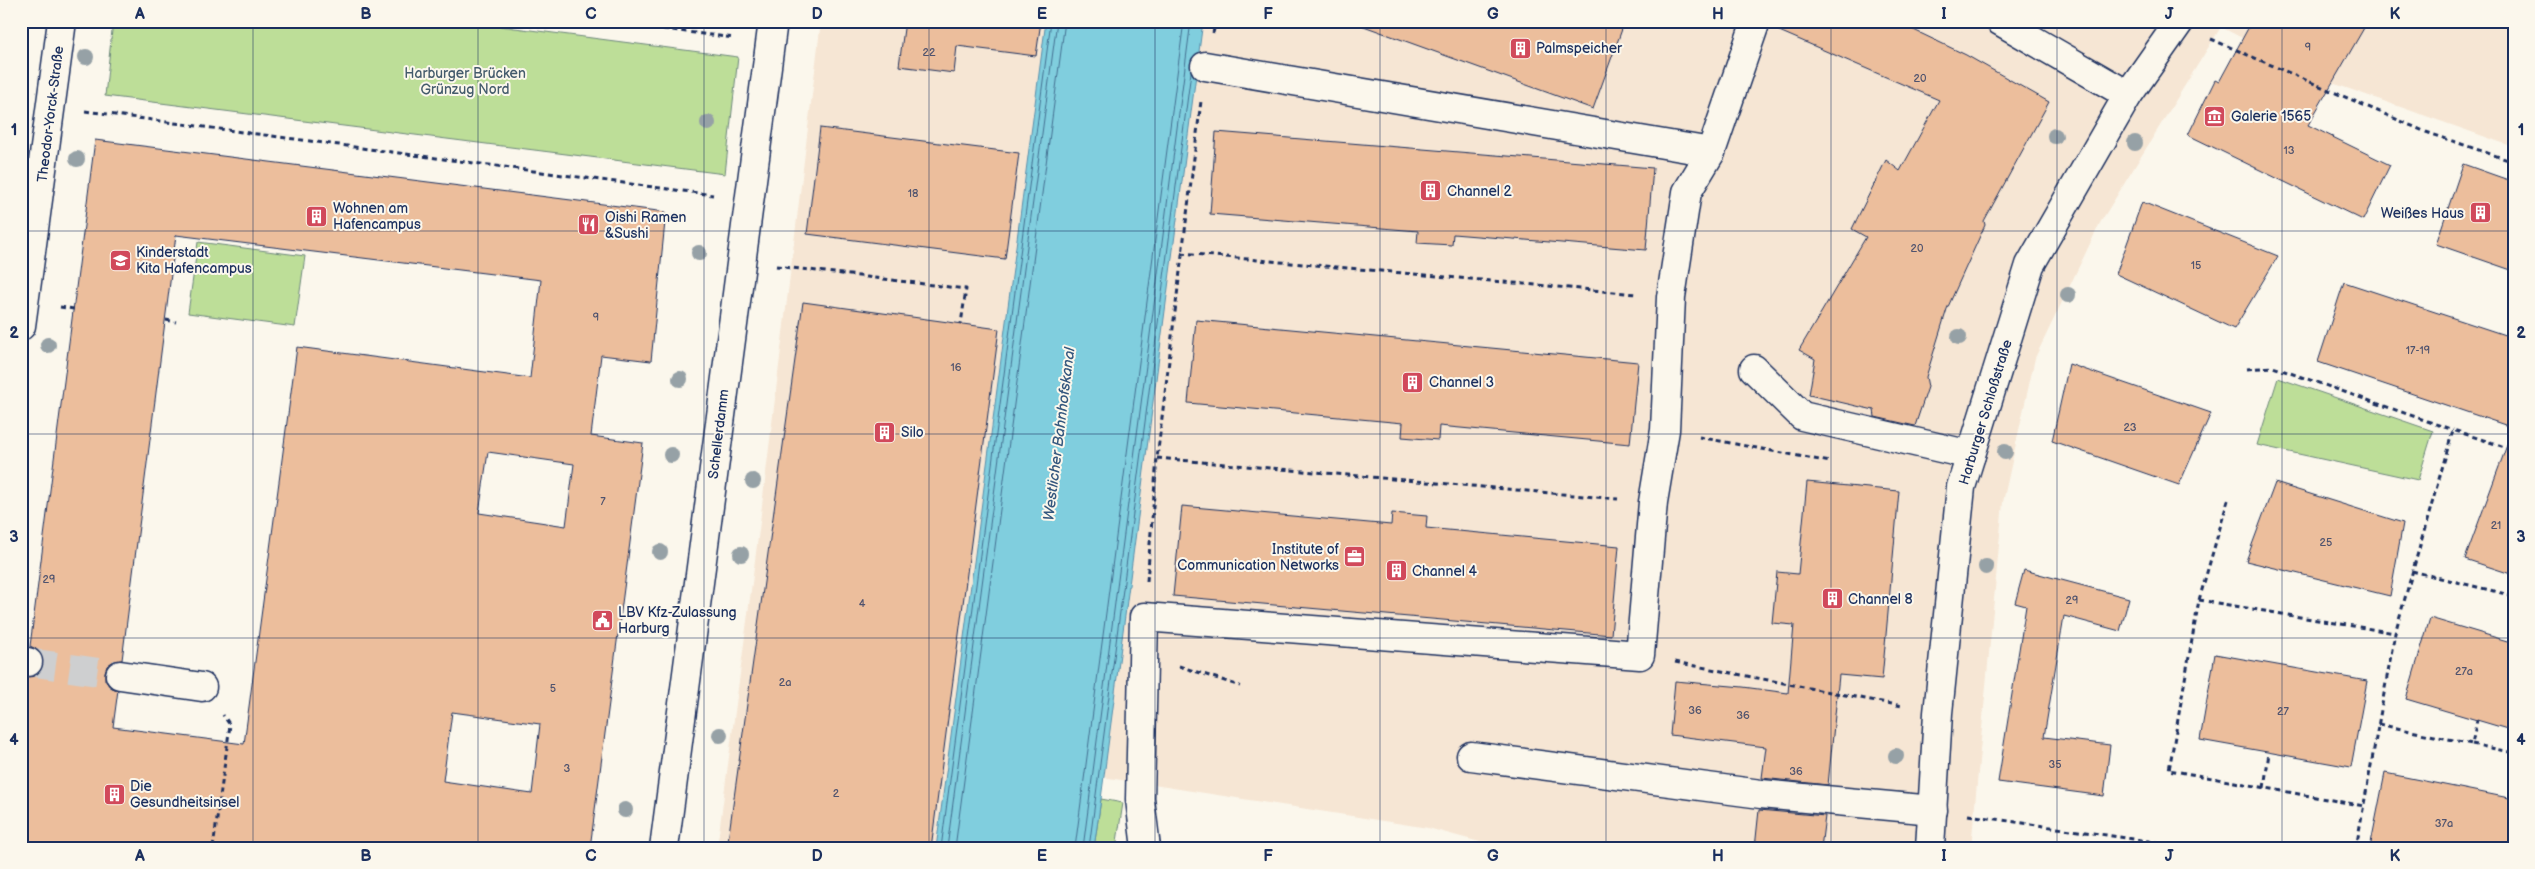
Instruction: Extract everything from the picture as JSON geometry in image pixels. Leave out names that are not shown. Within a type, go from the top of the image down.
[{"type":"street","name":"Theodor-Yorck-Straße","points":[[21,326],[62,21]]},
{"type":"street","points":[[1146,848],[1140,799],[1144,617],[1640,655],[1653,502],[1665,430],[1671,297],[1687,192],[1711,152],[1756,21]]},
{"type":"street","points":[[2000,21],[2128,95]]},
{"type":"street","name":"Harburger Schloßstraße","points":[[1930,848],[1938,713],[1961,486],[2030,265],[2128,95],[2179,23]]},
{"type":"street","name":"Schellerdamm","points":[[664,848],[740,261],[772,32]]},
{"type":"street","points":[[1205,66],[1711,152]]},
{"type":"street","points":[[1754,369],[1802,416],[1971,455]]},
{"type":"street","points":[[120,675],[202,687]]},
{"type":"street","points":[[1471,756],[1761,794],[1933,810]]},
{"type":"path","points":[[601,21],[772,32]]},
{"type":"path","points":[[1144,617],[1157,458],[1181,253],[1205,66],[1216,21]]},
{"type":"path","points":[[2179,23],[2426,132],[2514,162]]},
{"type":"path","points":[[51,106],[749,200]]},
{"type":"path","points":[[1181,253],[1640,294]]},
{"type":"path","points":[[740,261],[966,289],[961,324]]},
{"type":"path","points":[[166,320],[176,322]]},
{"type":"path","points":[[2247,369],[2274,367],[2514,450]]},
{"type":"path","points":[[1665,430],[1839,463]]},
{"type":"path","points":[[2356,848],[2395,633],[2453,430]]},
{"type":"path","points":[[1157,458],[1653,502]]},
{"type":"path","points":[[2228,500],[2199,600],[2169,770],[2364,806]]},
{"type":"path","points":[[2412,571],[2514,596]]},
{"type":"path","points":[[2199,600],[2395,633]]},
{"type":"path","points":[[1144,654],[1240,686]]},
{"type":"path","points":[[1640,655],[1938,713]]},
{"type":"path","points":[[202,687],[230,725],[213,848]]},
{"type":"path","points":[[2472,744],[2477,720]]},
{"type":"path","points":[[2378,724],[2514,753]]},
{"type":"path","points":[[2264,788],[2269,753]]},
{"type":"path","points":[[1933,810],[2161,843],[2160,848]]},
{"type":"shaded area","points":[[821,21],[2514,21],[2514,147],[2321,79],[2221,27],[2100,223],[2035,358],[2003,502],[1971,848],[1502,848],[1428,828],[949,753],[936,848],[717,848],[759,530]]},
{"type":"green space","name":"Harburger Brücken Grünzug Nord","points":[[113,21],[461,21],[738,57],[725,174],[105,96]]},
{"type":"green space","points":[[198,242],[305,256],[295,327],[188,313]]},
{"type":"green space","points":[[2278,378],[2433,431],[2418,480],[2257,445]]},
{"type":"green space","points":[[1101,799],[1123,803],[1116,848],[1094,848]]},
{"type":"water","name":"Westlicher Bahnhofskanal","points":[[1046,21],[1203,21],[1101,799],[1094,848],[936,848]]},
{"type":"building","points":[[905,21],[1041,21],[1036,56],[957,46],[954,73],[899,66]]},
{"type":"building","name":"Palmspeicher","points":[[1362,21],[1625,21],[1593,109],[1361,25]]},
{"type":"building","points":[[1771,21],[1895,21],[1966,55],[2049,102],[1984,221],[1985,225],[1947,309],[1926,377],[1928,387],[1915,426],[1875,417],[1874,410],[1809,395],[1815,359],[1799,350],[1866,237],[1852,229],[1886,160],[1900,171],[1939,100],[1770,27]]},
{"type":"building","points":[[2252,21],[2368,21],[2308,125],[2390,165],[2363,220],[2188,135],[2215,80],[2219,82]]},
{"type":"building","points":[[820,128],[1019,153],[1005,259],[807,234]]},
{"type":"building","name":"Channel 2","points":[[1216,132],[1653,168],[1646,250],[1453,234],[1452,245],[1417,243],[1418,231],[1210,214]]},
{"type":"building","points":[[95,140],[666,212],[651,361],[601,355],[591,436],[643,443],[590,848],[21,848],[21,700],[25,677],[34,676],[41,671],[43,664],[43,657],[38,650],[30,646]],"holes":[[[176,235],[541,280],[530,378],[297,347],[244,744],[113,727],[118,690],[110,687],[105,680],[105,672],[107,666],[114,661],[122,660]],[[488,452],[574,464],[566,526],[479,513]],[[452,712],[540,724],[532,794],[443,781]]]},
{"type":"building","name":"Weißes Haus","points":[[2463,164],[2514,182],[2514,271],[2436,244]]},
{"type":"building","points":[[2142,202],[2278,256],[2234,329],[2116,274]]},
{"type":"building","points":[[2344,282],[2514,338],[2514,428],[2318,362]]},
{"type":"building","points":[[803,302],[999,329],[931,848],[727,848]]},
{"type":"building","name":"Channel 3","points":[[1196,320],[1638,362],[1630,444],[1439,426],[1438,440],[1402,437],[1403,423],[1188,403]]},
{"type":"building","points":[[2069,364],[2211,413],[2179,485],[2052,441]]},
{"type":"building","points":[[2510,437],[2514,438],[2514,575],[2465,559]]},
{"type":"building","name":"Channel 8","points":[[1807,482],[1899,491],[1882,679],[1839,675],[1828,785],[1762,778],[1766,747],[1670,735],[1675,681],[1788,693],[1794,625],[1772,623],[1777,572],[1798,574]]},
{"type":"building","points":[[2275,483],[2403,523],[2390,596],[2246,561]]},
{"type":"building","name":"Channel 4","points":[[1182,506],[1391,525],[1392,513],[1427,516],[1426,528],[1619,546],[1611,635],[1173,596]]},
{"type":"building","points":[[2024,570],[2129,598],[2120,631],[2064,616],[2044,737],[2110,745],[2104,796],[1998,782],[2026,606],[2015,603]]},
{"type":"building","points":[[2430,618],[2514,643],[2514,731],[2406,699]]},
{"type":"building","points":[[2215,654],[2367,681],[2351,767],[2200,740]]},
{"type":"building","points":[[2385,773],[2514,799],[2514,848],[2370,848]]},
{"type":"building","points":[[1759,810],[1825,816],[1821,848],[1755,848]]},
{"type":"tunnel","points":[[28,662],[120,675]]},
{"type":"place","name":"Palmspeicher","points":[[1520,48]]},
{"type":"place","name":"Galerie 1565","points":[[2215,116]]},
{"type":"place","name":"Channel 2","points":[[1431,191]]},
{"type":"place","name":"Weißes Haus","points":[[2480,213]]},
{"type":"place","name":"Wohnen am Hafencampus","points":[[317,216]]},
{"type":"place","name":"Oishi Ramen &Sushi","points":[[589,225]]},
{"type":"place","name":"Kinderstadt Kita Hafencampus","points":[[120,260]]},
{"type":"place","name":"Channel 3","points":[[1413,382]]},
{"type":"place","name":"Silo","points":[[885,432]]},
{"type":"place","name":"Institute of Communication Networks","points":[[1355,557]]},
{"type":"place","name":"Channel 4","points":[[1396,571]]},
{"type":"place","name":"Channel 8","points":[[1832,599]]},
{"type":"place","name":"LBV Kfz-Zulassung Harburg","points":[[602,620]]},
{"type":"place","name":"Die Gesundheitsinsel","points":[[114,794]]}]
